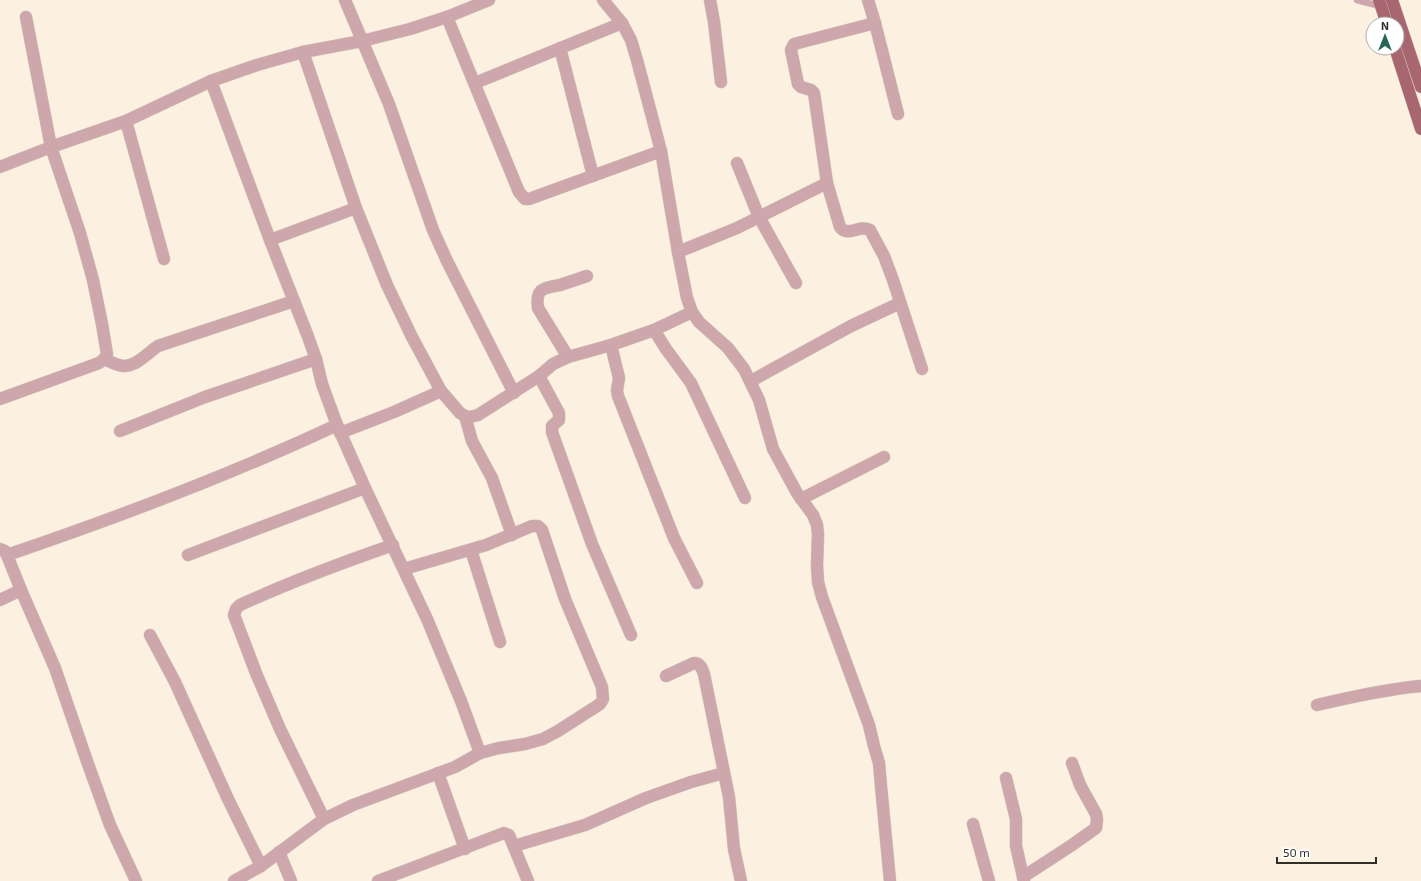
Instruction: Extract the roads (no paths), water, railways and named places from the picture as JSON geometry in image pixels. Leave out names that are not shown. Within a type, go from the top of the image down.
[{"type":"main road","points":[[1392,0],[1421,87]]},
{"type":"main road","points":[[1380,3],[1384,16]]},
{"type":"main road","points":[[1398,56],[1421,128]]},
{"type":"street","points":[[344,0],[389,104],[433,230],[447,261],[514,393]]},
{"type":"street","points":[[0,167],[51,146],[126,121],[211,81],[257,65],[303,52],[362,41],[410,29],[447,17],[489,0]]},
{"type":"street","points":[[603,0],[622,23],[631,40],[638,60],[661,151],[678,252],[687,298],[692,312],[699,322],[728,348],[744,369],[759,400],[773,449],[817,524],[818,534],[816,565],[818,582],[822,597],[869,725],[879,763],[890,881]]},
{"type":"street","points":[[710,0],[721,82]]},
{"type":"street","points":[[868,0],[898,114]]},
{"type":"street","points":[[0,399],[99,363],[107,354],[107,347],[93,280],[80,233],[51,146],[26,16]]},
{"type":"street","points":[[447,17],[521,196],[525,199],[529,199],[661,151]]},
{"type":"street","points":[[475,82],[622,23]]},
{"type":"street","points":[[875,23],[794,44],[791,50],[798,84],[814,93],[828,183],[840,227],[842,231],[847,232],[863,228],[870,230],[884,256],[922,369]]},
{"type":"street","points":[[560,48],[593,176]]},
{"type":"street","points":[[303,52],[356,208],[387,285],[412,337],[441,391],[460,414],[470,417],[478,415],[514,393],[539,376],[553,364],[568,356],[611,345],[654,330],[692,312]]},
{"type":"street","points":[[211,81],[270,240],[307,334],[316,359],[322,384],[339,429],[444,658],[480,753]]},
{"type":"street","points":[[126,121],[164,259]]},
{"type":"street","points":[[737,163],[759,217],[796,283]]},
{"type":"street","points":[[678,252],[708,241],[828,183]]},
{"type":"street","points":[[270,240],[356,208]]},
{"type":"street","points":[[568,356],[538,308],[538,294],[544,288],[587,276]]},
{"type":"street","points":[[104,359],[120,366],[128,366],[138,362],[158,346],[294,301]]},
{"type":"street","points":[[751,381],[851,326],[900,303]]},
{"type":"street","points":[[654,330],[666,350],[691,383],[745,498]]},
{"type":"street","points":[[611,345],[618,378],[618,396],[674,538],[697,583]]},
{"type":"street","points":[[120,431],[205,397],[316,359]]},
{"type":"street","points":[[539,376],[559,414],[559,420],[552,426],[552,432],[592,544],[631,635]]},
{"type":"street","points":[[136,881],[108,818],[88,764],[56,668],[4,552],[72,533],[339,429],[394,412],[441,391]]},
{"type":"street","points":[[464,416],[472,441],[492,478],[512,535]]},
{"type":"street","points":[[801,499],[884,457]]},
{"type":"street","points":[[188,555],[365,488]]},
{"type":"street","points":[[234,881],[262,866],[324,819],[352,805],[455,767],[480,753],[543,739],[600,704],[603,694],[602,687],[565,600],[542,530],[538,526],[532,526],[471,550],[404,569]]},
{"type":"street","points":[[324,819],[280,729],[256,673],[234,615],[236,609],[240,605],[279,587],[343,562],[393,545]]},
{"type":"street","points":[[471,550],[500,642]]},
{"type":"street","points":[[0,600],[21,590]]},
{"type":"street","points":[[150,635],[176,682],[228,799],[262,866]]},
{"type":"street","points":[[666,676],[694,663],[697,663],[700,666],[704,674],[729,797],[734,849],[741,881]]},
{"type":"street","points":[[1317,705],[1369,693],[1421,686]]},
{"type":"street","points":[[1006,778],[1016,818],[1016,846],[1023,879],[1096,828],[1096,814],[1080,785],[1072,763]]},
{"type":"street","points":[[438,773],[464,849]]},
{"type":"street","points":[[514,846],[585,825],[646,798],[691,782],[724,773]]},
{"type":"street","points":[[973,824],[989,881]]},
{"type":"street","points":[[378,881],[504,833],[509,835],[528,881]]},
{"type":"street","points":[[279,852],[291,881]]},
{"type":"lane","points":[[1356,0],[1380,3]]}]
